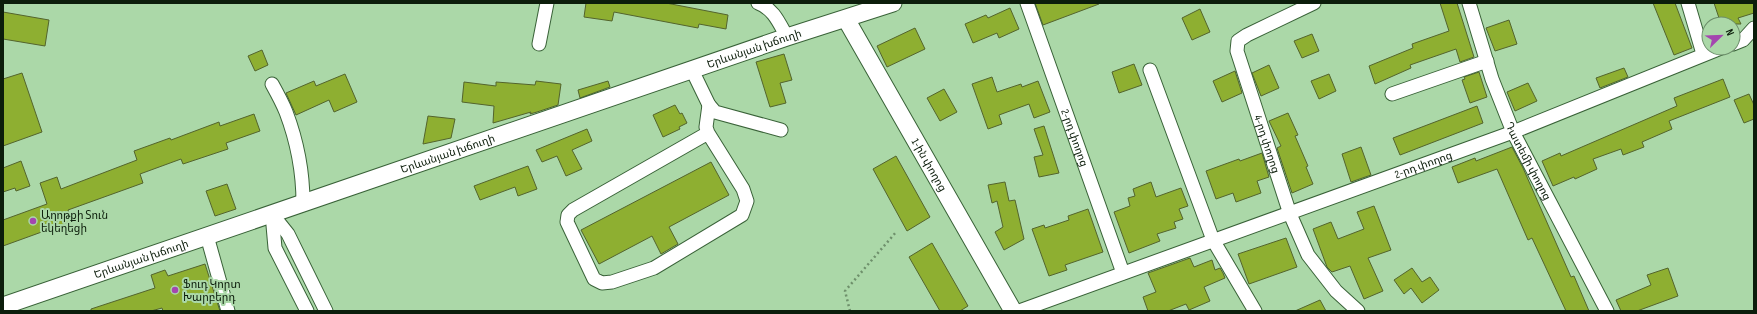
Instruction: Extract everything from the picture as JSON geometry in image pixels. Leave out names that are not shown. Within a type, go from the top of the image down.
[{"type":"main road","name":"Երևանյան խճուղի","points":[[3,306],[787,37],[846,19],[874,6],[893,3]]},
{"type":"main road","name":"1-ին փողոց","points":[[846,19],[1013,311]]},
{"type":"street","points":[[539,44],[547,3]]},
{"type":"street","points":[[758,3],[769,8],[776,16],[787,37]]},
{"type":"street","name":"2-րդ փողոց","points":[[1027,3],[1123,273]]},
{"type":"street","name":"4-րդ փողոց","points":[[1314,3],[1247,35],[1238,41],[1236,51],[1290,214],[1308,254],[1336,291],[1358,311]]},
{"type":"street","name":"Դատեմի փողոց","points":[[1469,3],[1487,61],[1513,132],[1608,311]]},
{"type":"street","points":[[1688,3],[1701,47]]},
{"type":"street","points":[[1741,41],[1754,28]]},
{"type":"street","name":"2-րդ փողոց","points":[[1019,311],[1513,132],[1701,55]]},
{"type":"street","points":[[1392,94],[1487,61]]},
{"type":"street","points":[[692,70],[709,105],[715,112],[781,130]]},
{"type":"street","points":[[1150,70],[1214,240],[1256,311]]},
{"type":"street","points":[[272,84],[286,112],[295,143],[303,177],[303,204]]},
{"type":"street","points":[[708,133],[573,210],[568,215],[567,222],[594,279],[602,283],[612,282],[654,268],[742,215],[747,201],[743,189],[708,133],[706,127],[709,105]]},
{"type":"street","points":[[272,214],[275,248],[306,311]]},
{"type":"street","points":[[272,214],[288,234],[326,311]]},
{"type":"street","points":[[207,236],[228,311]]},
{"type":"path","points":[[850,311],[845,291],[875,255],[898,231]]},
{"type":"building","points":[[586,3],[666,3],[728,15],[726,29],[699,24],[698,28],[614,12],[612,21],[584,17]]},
{"type":"building","points":[[1035,3],[1099,3],[1099,4],[1043,25]]},
{"type":"building","points":[[1440,3],[1457,3],[1474,57],[1460,62],[1456,49],[1410,65],[1411,68],[1375,84],[1369,66],[1413,48],[1412,44],[1449,31]]},
{"type":"building","points":[[1653,3],[1675,3],[1692,48],[1674,55]]},
{"type":"building","points":[[1714,3],[1754,3],[1754,13],[1741,17],[1718,16]]},
{"type":"building","points":[[1010,8],[1019,29],[999,38],[997,33],[973,43],[965,24],[986,15],[988,18]]},
{"type":"building","points":[[1200,9],[1210,32],[1192,40],[1182,18]]},
{"type":"building","points":[[3,12],[49,20],[45,46],[3,39]]},
{"type":"building","points":[[1509,20],[1517,44],[1495,51],[1486,28]]},
{"type":"building","points":[[915,28],[925,49],[887,67],[877,46]]},
{"type":"building","points":[[1312,34],[1319,51],[1302,58],[1294,41]]},
{"type":"building","points":[[262,50],[268,65],[255,71],[248,56]]},
{"type":"building","points":[[784,54],[792,80],[780,83],[786,103],[770,107],[756,62]]},
{"type":"building","points":[[1134,64],[1142,85],[1119,93],[1112,72]]},
{"type":"building","points":[[1269,65],[1279,88],[1261,96],[1252,73]]},
{"type":"building","points":[[1624,68],[1628,77],[1600,88],[1596,78]]},
{"type":"building","points":[[1235,71],[1242,93],[1222,102],[1213,81]]},
{"type":"building","points":[[1479,72],[1487,97],[1470,103],[1462,80],[1465,79],[1464,77]]},
{"type":"building","points":[[22,73],[42,132],[3,146],[3,79]]},
{"type":"building","points":[[345,74],[357,102],[334,112],[329,100],[296,115],[286,93],[314,81],[316,86]]},
{"type":"building","points":[[1329,74],[1336,91],[1319,99],[1311,81]]},
{"type":"building","points":[[992,77],[997,92],[1021,84],[1022,87],[1038,81],[1050,112],[1034,118],[1029,104],[999,115],[1002,124],[988,129],[972,84]]},
{"type":"building","points":[[1723,79],[1730,97],[1669,121],[1672,129],[1642,142],[1644,147],[1623,155],[1621,149],[1593,159],[1597,169],[1575,179],[1574,177],[1553,186],[1542,161],[1560,153],[1561,156],[1677,106],[1674,98]]},
{"type":"building","points":[[536,81],[561,84],[558,105],[530,114],[531,112],[493,123],[494,106],[462,102],[464,82],[496,86],[496,82],[535,85]]},
{"type":"building","points":[[608,81],[610,87],[580,98],[578,90]]},
{"type":"building","points":[[1528,83],[1537,101],[1515,111],[1507,92]]},
{"type":"building","points":[[944,89],[957,112],[940,121],[927,98]]},
{"type":"building","points":[[1749,94],[1754,105],[1754,119],[1744,123],[1734,100]]},
{"type":"building","points":[[675,105],[680,114],[682,113],[687,123],[679,127],[680,129],[663,137],[653,115]]},
{"type":"building","points":[[1477,106],[1483,123],[1400,155],[1393,138]]},
{"type":"building","points":[[1288,113],[1298,135],[1295,136],[1308,166],[1306,167],[1313,184],[1292,193],[1277,148],[1281,146],[1269,121]]},
{"type":"building","points":[[254,114],[260,131],[226,143],[228,149],[183,164],[181,159],[140,174],[143,183],[68,210],[72,221],[3,246],[3,220],[47,204],[40,183],[57,177],[61,189],[137,160],[134,151],[170,138],[171,140],[219,122],[220,126]]},
{"type":"building","points":[[428,116],[455,119],[451,138],[423,144]]},
{"type":"building","points":[[1044,126],[1059,173],[1039,177],[1034,157],[1043,155],[1034,129]]},
{"type":"building","points":[[587,129],[592,141],[572,150],[582,169],[566,176],[557,156],[542,162],[536,150]]},
{"type":"building","points":[[1361,147],[1371,175],[1351,182],[1342,154]]},
{"type":"building","points":[[1512,147],[1523,168],[1571,277],[1574,276],[1589,311],[1566,311],[1532,238],[1528,240],[1497,169],[1458,183],[1452,167],[1475,158],[1476,161]]},
{"type":"building","points":[[1262,153],[1269,177],[1257,181],[1261,193],[1236,202],[1233,193],[1216,199],[1206,171],[1239,159],[1240,161]]},
{"type":"building","points":[[896,156],[930,217],[907,231],[873,169]]},
{"type":"building","points":[[21,161],[30,186],[16,191],[15,188],[3,192],[3,168]]},
{"type":"building","points":[[711,162],[729,195],[669,227],[678,244],[661,254],[652,236],[599,264],[581,230]]},
{"type":"building","points":[[528,166],[537,189],[518,196],[515,187],[480,200],[474,186]]},
{"type":"building","points":[[1005,182],[1009,201],[1015,200],[1024,239],[1004,250],[995,232],[1003,227],[997,201],[992,203],[988,185]]},
{"type":"building","points":[[1151,182],[1156,197],[1181,188],[1188,206],[1179,209],[1183,219],[1174,222],[1176,228],[1157,234],[1160,241],[1129,253],[1114,212],[1130,206],[1128,198],[1135,196],[1133,189]]},
{"type":"building","points":[[227,184],[236,209],[215,216],[206,191]]},
{"type":"building","points":[[1374,206],[1391,250],[1368,258],[1383,291],[1364,299],[1350,266],[1332,272],[1327,267],[1313,229],[1331,222],[1338,239],[1364,229],[1357,212]]},
{"type":"building","points":[[1088,209],[1103,252],[1065,265],[1067,270],[1049,276],[1032,229],[1044,225],[1045,228],[1069,220],[1068,216]]},
{"type":"building","points":[[1286,238],[1297,267],[1249,284],[1238,254]]},
{"type":"building","points":[[932,243],[968,306],[960,311],[940,311],[909,257]]},
{"type":"building","points":[[1190,258],[1194,267],[1212,260],[1215,270],[1220,268],[1223,273],[1225,278],[1204,287],[1210,301],[1189,310],[1186,304],[1168,311],[1148,311],[1143,297],[1156,292],[1148,273]]},
{"type":"building","points":[[205,264],[220,311],[163,311],[162,308],[151,311],[91,311],[91,309],[155,288],[151,275],[165,270],[168,276]]},
{"type":"building","points":[[1412,268],[1422,282],[1430,277],[1439,290],[1422,303],[1411,288],[1404,294],[1394,280]]},
{"type":"building","points":[[1668,268],[1678,296],[1637,311],[1621,311],[1616,300],[1651,285],[1647,275]]},
{"type":"building","points":[[1320,300],[1326,311],[1295,311]]},
{"type":"place","name":"Աղոթքի Տուն եկեղեցի","points":[[33,221]]},
{"type":"place","name":"Ֆուդ Կորտ Խարբերդ","points":[[175,290]]}]
